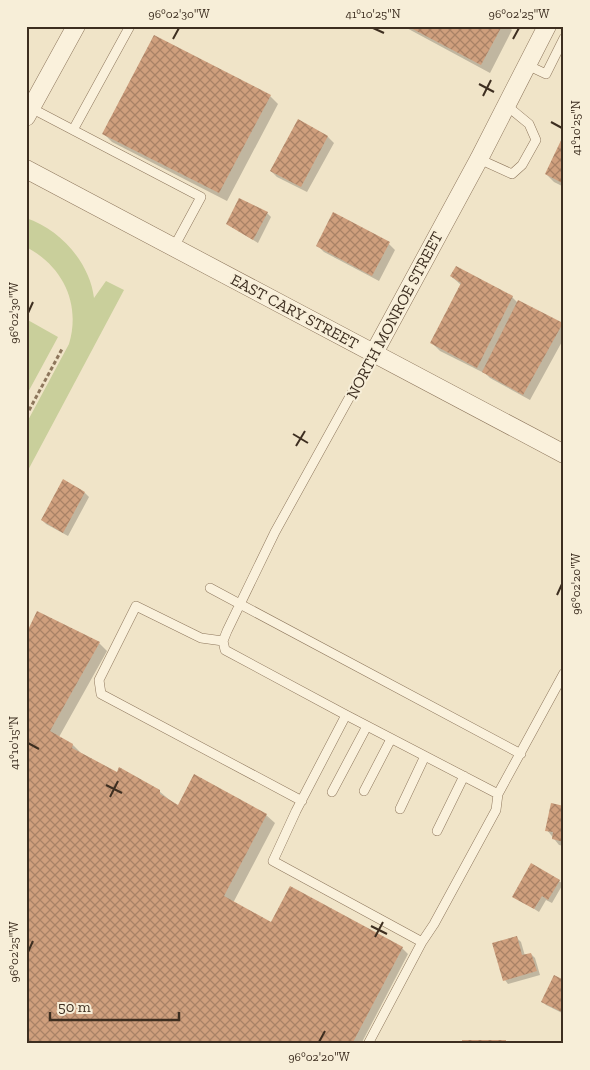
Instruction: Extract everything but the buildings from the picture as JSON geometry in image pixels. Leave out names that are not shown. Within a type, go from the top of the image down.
[{"type":"street","points":[[29,113],[76,26]]},
{"type":"street","name":"NORTH MONROE STREET","points":[[374,353],[479,159],[527,65],[555,34]]},
{"type":"street","name":"EAST CARY STREET","points":[[26,169],[564,454]]},
{"type":"lane","points":[[73,130],[130,26]]},
{"type":"lane","points":[[479,159],[512,174],[522,164],[536,140],[529,124],[506,105]]},
{"type":"lane","points":[[29,113],[73,130],[200,197],[174,247]]},
{"type":"lane","name":"NORTH MONROE STREET","points":[[223,641],[275,532],[374,353]]},
{"type":"lane","points":[[210,588],[521,754]]},
{"type":"lane","points":[[302,801],[101,694],[99,680],[136,606],[201,638],[223,641],[224,650],[498,794]]},
{"type":"lane","points":[[368,1044],[422,942],[434,924],[496,810],[498,794],[564,673]]},
{"type":"lane","points":[[346,715],[273,861],[422,942]]},
{"type":"lane","points":[[332,792],[367,726]]},
{"type":"lane","points":[[364,791],[391,738]]},
{"type":"lane","points":[[400,809],[425,756]]},
{"type":"lane","points":[[437,831],[464,776]]},
{"type":"path","points":[[26,416],[62,349]]},
{"type":"green space","points":[[26,218],[50,230],[71,249],[80,260],[86,272],[94,298],[106,281],[124,290],[26,474],[26,424],[69,344],[73,315],[66,288],[59,275],[39,255],[26,247]]},
{"type":"green space","points":[[26,319],[58,337],[26,396]]}]
